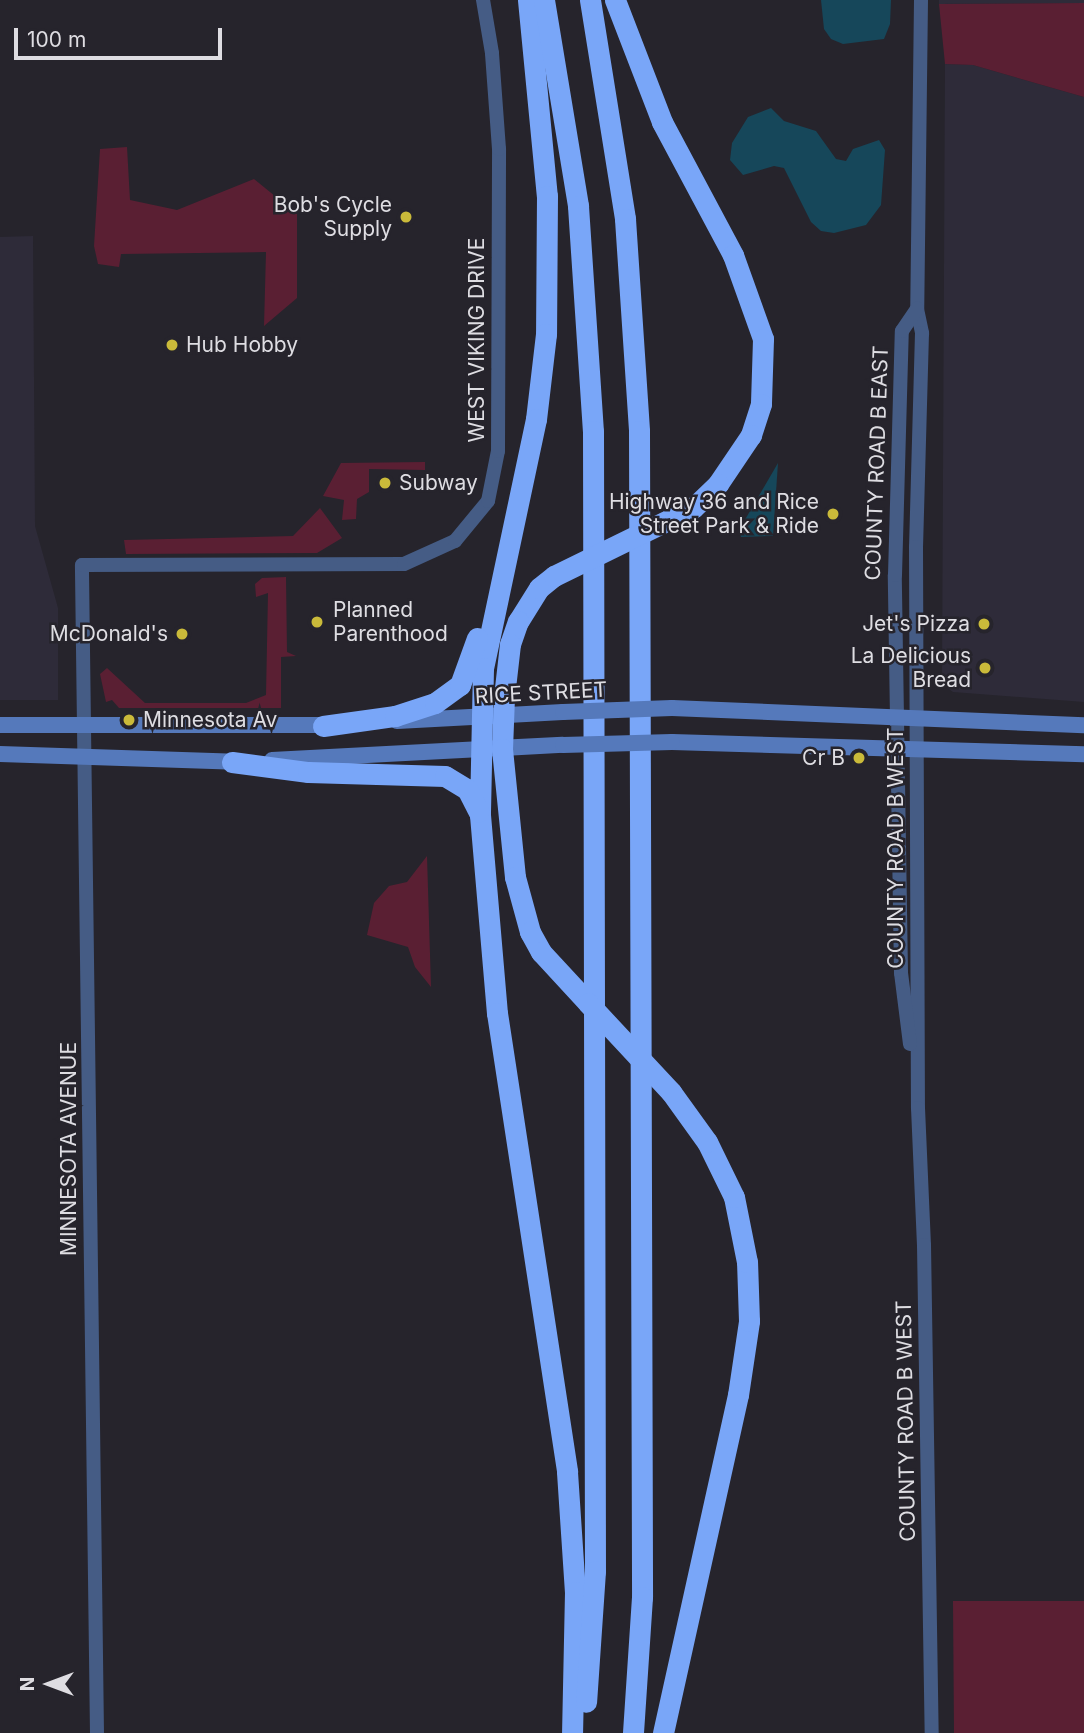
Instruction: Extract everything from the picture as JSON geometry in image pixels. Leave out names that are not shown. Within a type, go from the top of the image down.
[{"type":"highway","points":[[528,0],[545,154],[548,293],[536,419],[504,556],[479,716],[480,814],[497,1013],[567,1472],[575,1592],[572,1733]]},
{"type":"highway","points":[[544,0],[578,206],[593,431],[596,1570],[584,1733]]},
{"type":"highway","points":[[590,0],[625,219],[639,431],[642,1597],[633,1733]]},
{"type":"highway","points":[[615,0],[662,122],[733,255],[763,339],[761,404],[751,435],[718,484],[693,508],[554,576],[539,588],[518,621],[510,644],[503,713],[502,749],[515,877],[527,924],[541,952],[671,1092],[707,1142],[734,1197],[747,1262],[749,1321],[738,1395],[663,1733]]},
{"type":"highway","points":[[323,726],[395,716],[435,704],[460,685],[504,556]]},
{"type":"highway","points":[[232,762],[308,772],[445,776],[467,789],[480,814]]},
{"type":"main road","name":"RICE STREET","points":[[0,725],[84,728],[323,726],[503,713],[672,708],[895,714],[1084,725]]},
{"type":"main road","points":[[0,754],[232,762],[672,742],[1084,754]]},
{"type":"street","name":"WEST VIKING DRIVE","points":[[82,565],[404,564],[455,541],[488,501],[498,451],[499,149],[492,53],[483,0]]},
{"type":"street","name":"COUNTY ROAD B EAST","points":[[918,715],[916,547],[922,333],[917,309],[921,0]]},
{"type":"street","name":"COUNTY ROAD B EAST","points":[[894,748],[902,331],[917,309]]},
{"type":"street","name":"MINNESOTA AVENUE","points":[[82,565],[97,1733]]},
{"type":"street","name":"COUNTY ROAD B WEST","points":[[918,715],[915,749],[918,1108],[932,1733]]},
{"type":"street","name":"COUNTY ROAD B WEST","points":[[894,748],[901,973],[918,1108]]},
{"type":"shaded area","points":[[939,0],[1084,0],[1084,3],[939,4]]},
{"type":"shaded area","points":[[1084,3],[1084,97],[973,65],[945,64],[939,4]]},
{"type":"shaded area","points":[[945,64],[973,65],[1084,97],[1084,702],[953,692],[942,684]]},
{"type":"shaded area","points":[[127,147],[130,200],[177,210],[254,179],[297,214],[297,298],[264,326],[266,252],[121,254],[119,267],[98,264],[94,246],[100,149]]},
{"type":"shaded area","points":[[33,236],[35,526],[58,608],[58,700],[0,700],[0,237]]},
{"type":"shaded area","points":[[425,462],[425,470],[369,469],[369,492],[357,499],[356,519],[342,520],[344,500],[323,496],[341,463]]},
{"type":"shaded area","points":[[320,508],[342,538],[317,553],[126,554],[124,540],[293,536]]},
{"type":"shaded area","points":[[286,577],[287,652],[296,656],[281,657],[281,708],[119,708],[112,700],[106,702],[100,674],[107,668],[145,703],[246,703],[266,695],[268,593],[256,597],[255,584],[262,578]]},
{"type":"shaded area","points":[[427,856],[431,987],[415,967],[408,947],[367,935],[374,903],[389,886],[407,882]]},
{"type":"shaded area","points":[[953,1601],[1084,1601],[1084,1733],[954,1733]]},
{"type":"water","points":[[821,0],[891,0],[890,24],[884,39],[843,44],[831,39],[824,29]]},
{"type":"water","points":[[771,108],[784,121],[816,131],[836,159],[846,161],[853,149],[879,140],[885,150],[881,205],[866,225],[834,233],[821,231],[811,222],[784,168],[774,166],[743,175],[730,160],[732,143],[748,117]]},
{"type":"water","points":[[778,463],[773,536],[741,537],[739,530]]},
{"type":"place","name":"Bob's Cycle Supply","points":[[406,217]]},
{"type":"place","name":"Hub Hobby","points":[[172,345]]},
{"type":"place","name":"Subway","points":[[385,483]]},
{"type":"place","name":"Highway 36 and Rice Street Park & Ride","points":[[833,514]]},
{"type":"place","name":"Planned Parenthood","points":[[317,622]]},
{"type":"place","name":"Jet's Pizza","points":[[984,624]]},
{"type":"place","name":"McDonald's","points":[[182,634]]},
{"type":"place","name":"La Delicious Bread","points":[[985,668]]},
{"type":"place","name":"Minnesota Av","points":[[129,720]]},
{"type":"place","name":"Cr B","points":[[859,758]]}]
